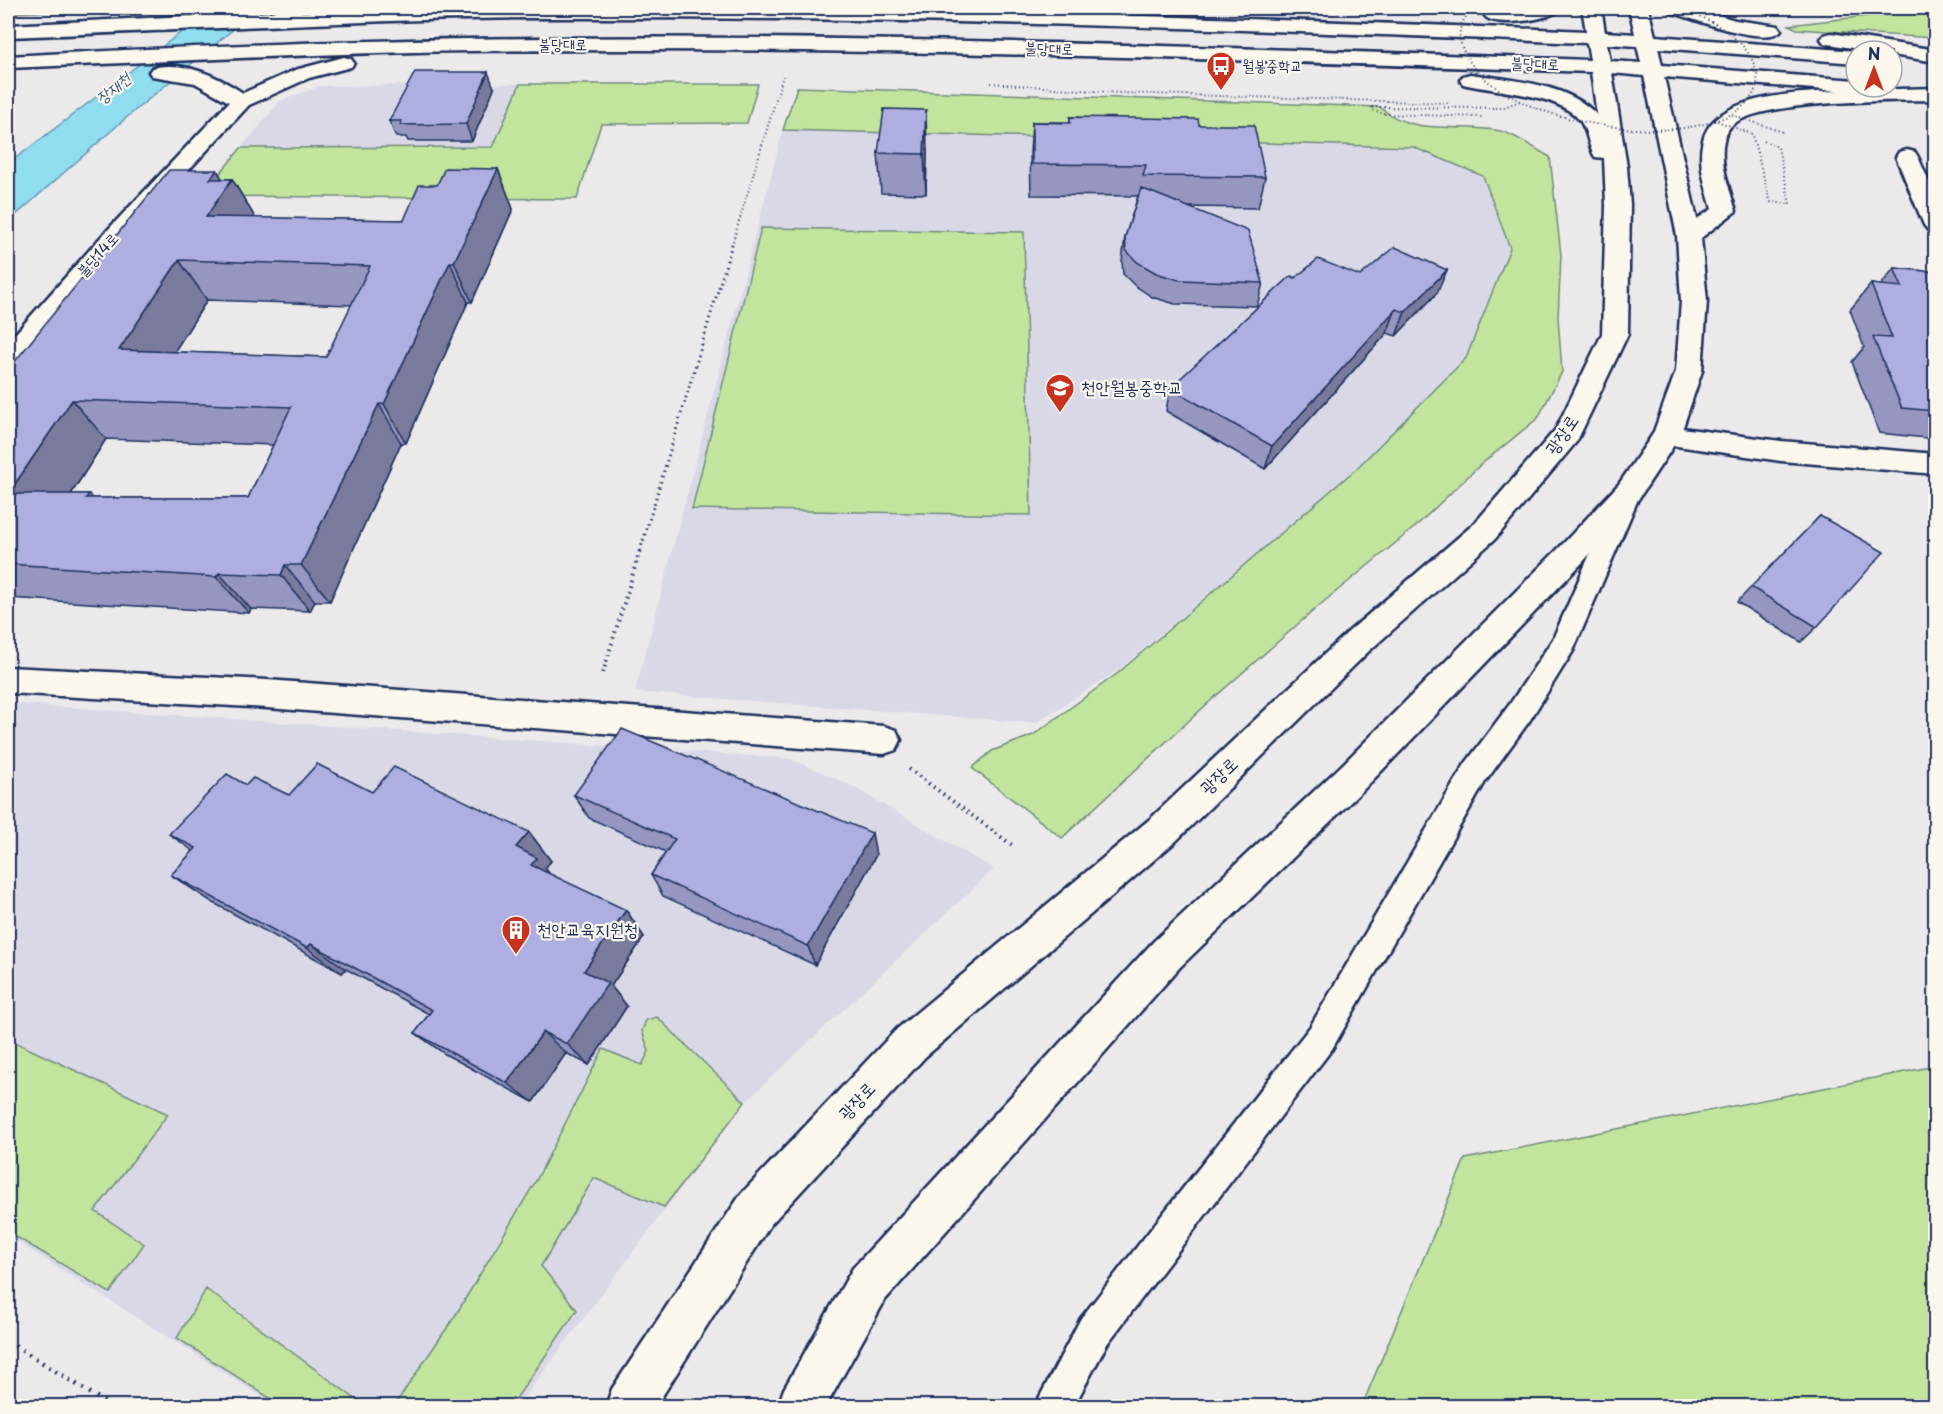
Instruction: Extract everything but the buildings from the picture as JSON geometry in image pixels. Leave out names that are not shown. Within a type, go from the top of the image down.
[{"type":"main road","points":[[8,31],[271,18],[309,8]]},
{"type":"main road","points":[[1393,29],[1449,20],[1535,14],[1552,8]]},
{"type":"main road","name":"광장로","points":[[629,1407],[756,1209],[911,1043],[1163,830],[1358,642],[1485,531],[1567,434],[1615,334],[1618,205],[1616,167],[1592,8]]},
{"type":"main road","points":[[801,1407],[869,1284],[1167,954],[1362,767],[1571,555],[1629,491],[1666,436],[1689,371],[1694,301],[1689,236],[1640,8]]},
{"type":"main road","points":[[1680,8],[1733,26],[1898,48],[1935,56]]},
{"type":"main road","name":"불당대로","points":[[271,18],[470,10],[983,18],[1596,37],[1844,56]]},
{"type":"main road","name":"불당대로","points":[[51,60],[446,46],[837,45],[1151,51],[1600,66],[1844,85]]},
{"type":"main road","points":[[8,62],[51,60],[75,69],[107,73],[175,71],[217,84],[242,101],[302,74],[340,64],[446,46]]},
{"type":"main road","points":[[1312,57],[1527,88],[1589,118],[1602,152],[1616,167]]},
{"type":"main road","points":[[1904,60],[1935,63]]},
{"type":"main road","points":[[1904,90],[1935,93]]},
{"type":"main road","points":[[1689,236],[1724,211],[1712,162],[1712,146],[1722,122],[1745,109],[1772,102],[1935,93]]},
{"type":"main road","name":"불당14로","points":[[8,358],[110,241],[242,101]]},
{"type":"main road","points":[[1907,157],[1935,225]]},
{"type":"main road","points":[[1666,436],[1781,450],[1935,464]]},
{"type":"main road","points":[[8,680],[267,694],[894,752]]},
{"type":"lane","points":[[1054,1407],[1094,1331],[1321,1038],[1475,773],[1520,712],[1564,644],[1629,491]]},
{"type":"path","points":[[1474,8],[1463,21],[1460,30],[1462,50],[1468,60],[1489,81],[1521,100],[1562,116],[1617,128],[1678,129],[1717,121],[1731,115],[1742,108],[1756,91],[1758,82],[1754,62],[1748,52],[1728,33],[1680,8]]},
{"type":"path","points":[[1733,8],[1759,10],[1800,8]]},
{"type":"path","points":[[603,673],[783,75],[772,75]]},
{"type":"path","points":[[981,82],[1121,93],[1487,104],[1500,113]]},
{"type":"path","points":[[1488,117],[1384,114],[1372,110],[1372,107],[1377,105],[1502,108],[1521,100]]},
{"type":"path","points":[[1731,115],[1783,132]]},
{"type":"path","points":[[1717,121],[1752,134],[1769,197],[1772,202],[1790,204],[1778,147],[1740,132]]},
{"type":"path","points":[[894,752],[1012,845]]},
{"type":"path","points":[[8,1341],[111,1407]]},
{"type":"shaded area","points":[[520,84],[493,147],[241,148],[280,101],[320,86]]},
{"type":"shaded area","name":"천안월봉중학교","points":[[783,130],[1415,147],[1482,176],[1510,248],[1465,358],[1357,468],[1117,671],[1035,723],[635,692]]},
{"type":"shaded area","points":[[8,703],[791,759],[850,785],[994,869],[745,1102],[518,1406],[277,1406],[8,1236]]},
{"type":"green space","points":[[8,8],[131,8],[8,13]]},
{"type":"green space","points":[[1935,10],[1935,38],[1797,29],[1789,25]]},
{"type":"green space","points":[[520,84],[758,84],[747,123],[601,124],[577,199],[201,196],[241,148],[493,147]]},
{"type":"green space","points":[[797,87],[1380,107],[1393,117],[1407,123],[1422,126],[1485,129],[1506,133],[1550,157],[1561,255],[1558,317],[1562,372],[1538,418],[1478,467],[1415,527],[1321,604],[1207,704],[1062,838],[972,768],[992,751],[1033,735],[1118,673],[1356,469],[1466,358],[1510,248],[1483,176],[1413,147],[783,130]]},
{"type":"green space","points":[[761,228],[1024,232],[1031,515],[692,509]]},
{"type":"green space","points":[[657,1017],[745,1102],[664,1207],[594,1178],[541,1266],[577,1310],[511,1406],[394,1406],[455,1316],[537,1179],[603,1049],[642,1065],[649,1051],[642,1031],[646,1020]]},
{"type":"green space","points":[[8,1039],[168,1114],[95,1211],[144,1244],[110,1293],[8,1232]]},
{"type":"green space","points":[[1935,1066],[1935,1406],[1362,1406],[1465,1159]]},
{"type":"green space","points":[[206,1289],[365,1406],[282,1406],[177,1338]]},
{"type":"water","name":"장재천","points":[[213,8],[259,8],[126,118],[8,222],[8,164]]},
{"type":"place","name":"월봉중학교","points":[[1221,92]]},
{"type":"place","name":"천안월봉중학교","points":[[1060,414]]},
{"type":"place","name":"천안교육지원청","points":[[516,956]]}]
